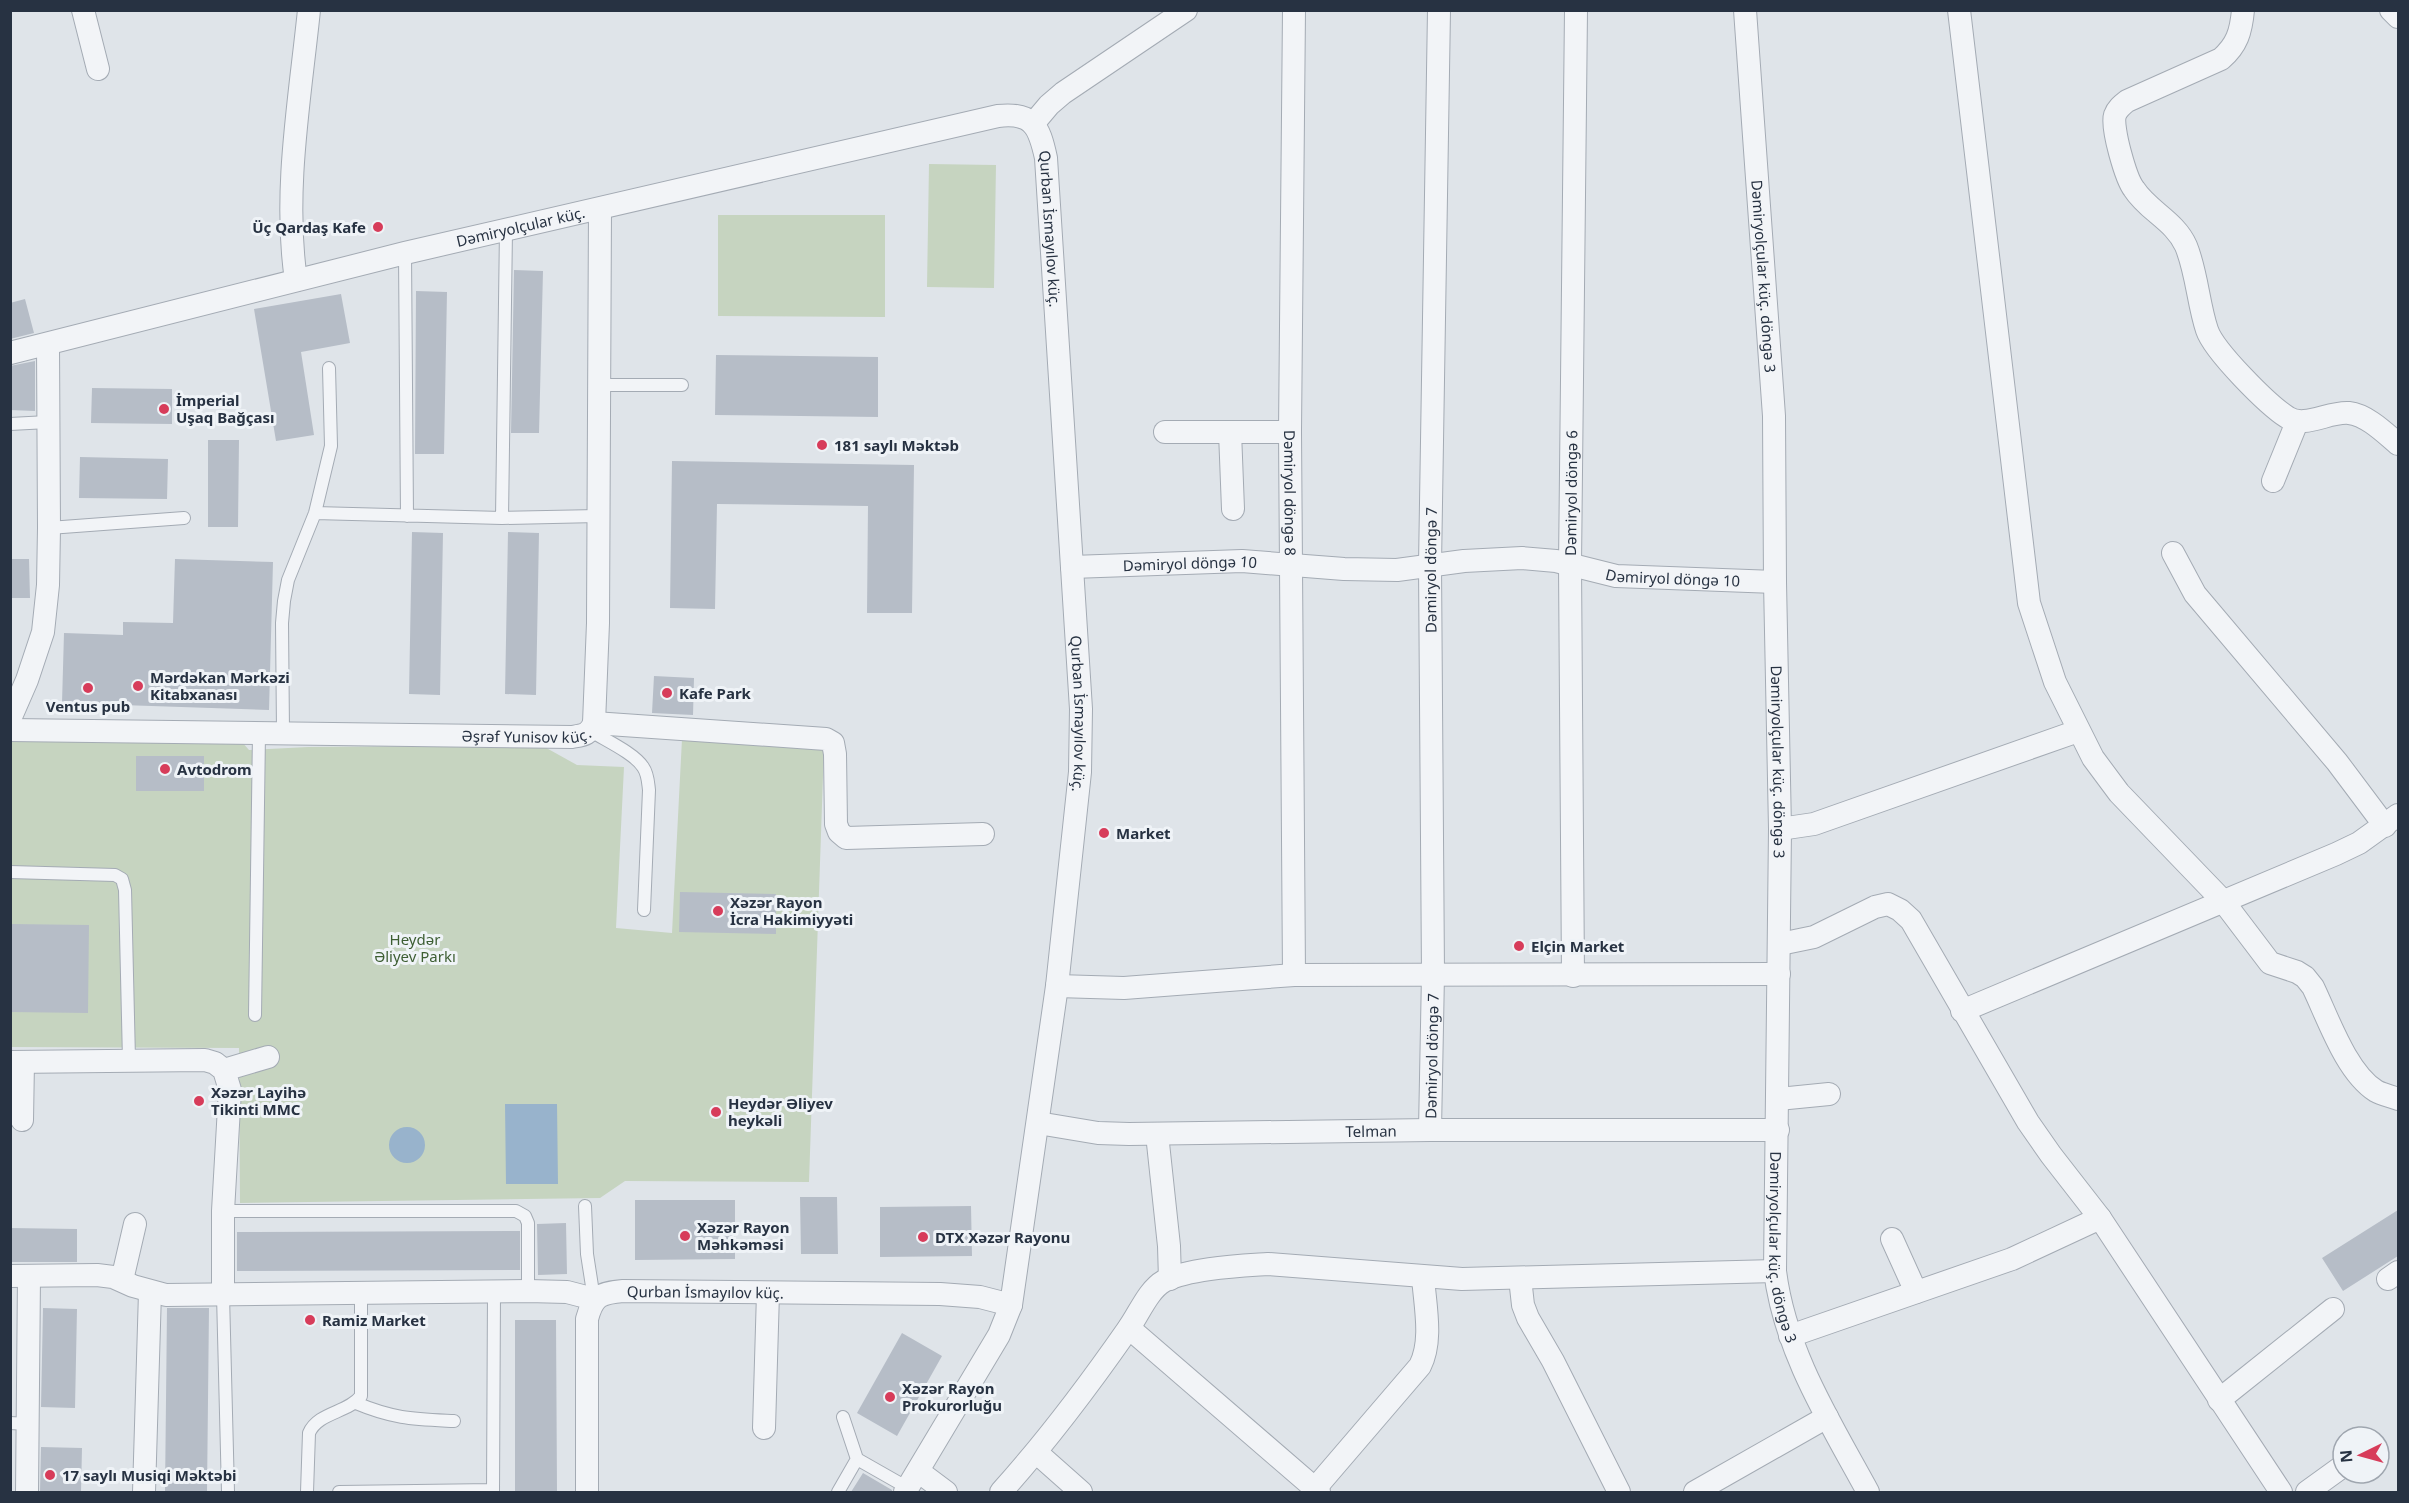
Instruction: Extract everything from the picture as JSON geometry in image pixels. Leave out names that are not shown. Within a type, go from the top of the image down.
[{"type":"street","points":[[83,10],[98,69]]},
{"type":"street","points":[[296,280],[291,248],[291,200],[309,10]]},
{"type":"street","points":[[1033,124],[1063,93],[1186,10]]},
{"type":"street","name":"Dəmiryol döngə 8","points":[[1294,10],[1290,432],[1294,975]]},
{"type":"street","name":"Dəmiryol döngə 7","points":[[1430,1130],[1433,974],[1430,565],[1439,10]]},
{"type":"street","name":"Dəmiryol döngə 6","points":[[1573,976],[1570,565],[1576,10]]},
{"type":"street","name":"Dəmiryolçular küç. döngə 3","points":[[1745,10],[1774,417],[1780,829],[1775,1271],[1790,1336],[1827,1417],[1868,1492]]},
{"type":"street","points":[[1959,10],[2029,603],[2055,682],[2093,758],[2118,793],[2223,901],[2270,963],[2305,977],[2313,987],[2348,1059],[2363,1080],[2378,1092],[2398,1099]]},
{"type":"street","points":[[2243,10],[2241,33],[2233,48],[2221,59],[2127,101],[2115,115],[2114,125],[2127,173],[2133,189],[2170,223],[2185,244],[2208,333],[2216,347],[2262,396],[2288,419],[2297,422],[2338,413],[2351,413],[2365,418],[2398,444]]},
{"type":"street","points":[[2391,10],[2398,17]]},
{"type":"street","name":"Dəmiryolçular küç.","points":[[10,353],[405,253],[998,116],[1019,115],[1033,124]]},
{"type":"street","name":"Qurban İsmayılov küç.","points":[[911,1484],[999,1335],[1011,1305],[1057,986],[1080,772],[1081,739],[1072,567],[1046,158],[1042,140],[1033,124]]},
{"type":"street","name":"Əşrəf Yunisov küç.","points":[[10,730],[572,737],[584,735],[592,727],[598,516],[600,209]]},
{"type":"street","points":[[10,719],[44,632],[49,528],[48,345]]},
{"type":"street","points":[[2273,481],[2297,422]]},
{"type":"street","points":[[1165,432],[1290,432]]},
{"type":"street","points":[[1230,432],[1233,509]]},
{"type":"street","points":[[1962,1011],[2336,854],[2359,843],[2392,820],[2337,762],[2195,594],[2173,553]]},
{"type":"street","name":"Dəmiryol döngə 10","points":[[1072,567],[1242,561],[1344,569],[1396,570],[1522,558],[1570,565],[1616,576],[1775,582]]},
{"type":"street","points":[[592,727],[826,739],[833,743],[835,754],[836,824],[838,832],[846,838],[983,834]]},
{"type":"street","points":[[1780,829],[1814,824],[2078,731]]},
{"type":"street","points":[[1780,944],[1814,938],[1875,907],[1888,904],[1900,910],[1911,920],[2028,1122],[2100,1218],[2282,1492]]},
{"type":"street","points":[[1057,986],[1124,988],[1294,975],[1779,974]]},
{"type":"street","points":[[224,1070],[268,1057]]},
{"type":"street","points":[[22,1120],[17,1062],[205,1060],[215,1063],[224,1070],[229,1079],[231,1105],[223,1211],[223,1295]]},
{"type":"street","points":[[1778,1099],[1829,1094]]},
{"type":"street","name":"Telman","points":[[1038,1123],[1098,1133],[1157,1134],[1430,1130],[1778,1130]]},
{"type":"street","points":[[1157,1134],[1169,1246],[1170,1279]]},
{"type":"street","points":[[1790,1336],[2012,1259],[2100,1218]]},
{"type":"street","points":[[122,1280],[135,1224]]},
{"type":"street","points":[[1892,1239],[1916,1292]]},
{"type":"street","points":[[1001,1492],[1037,1453],[1129,1328],[1156,1287],[1170,1279],[1237,1266],[1268,1264],[1423,1277],[1520,1278],[1775,1271]]},
{"type":"street","points":[[27,1492],[19,1423],[20,1276],[97,1275],[122,1280],[150,1293],[166,1295],[528,1291],[567,1292],[594,1299],[587,1319],[586,1334],[587,1492]]},
{"type":"street","points":[[1129,1328],[1315,1491],[1423,1360],[1426,1354],[1426,1337],[1423,1277]]},
{"type":"street","points":[[1520,1278],[1523,1305],[1528,1318],[1553,1361],[1619,1492]]},
{"type":"street","name":"Qurban İsmayılov küç.","points":[[594,1299],[602,1294],[623,1291],[951,1294],[980,1297],[1011,1305]]},
{"type":"street","points":[[144,1492],[150,1293]]},
{"type":"street","points":[[764,1428],[768,1293]]},
{"type":"street","points":[[2219,1400],[2333,1309]]},
{"type":"street","points":[[1695,1492],[1827,1417]]},
{"type":"street","points":[[1037,1453],[1081,1492]]},
{"type":"street","points":[[2307,1492],[2331,1475]]},
{"type":"street","points":[[911,1484],[946,1492]]},
{"type":"lane","points":[[502,518],[506,230]]},
{"type":"lane","points":[[405,253],[407,516]]},
{"type":"lane","points":[[283,732],[282,623],[284,601],[288,580],[315,513],[331,446],[330,368]]},
{"type":"lane","points":[[599,385],[681,385]]},
{"type":"lane","points":[[10,424],[48,422]]},
{"type":"lane","points":[[315,513],[502,518],[598,516]]},
{"type":"lane","points":[[49,528],[184,518]]},
{"type":"lane","points":[[592,727],[643,765],[647,776],[649,790],[644,910]]},
{"type":"lane","points":[[255,1015],[259,733]]},
{"type":"lane","points":[[10,872],[115,875],[122,879],[125,890],[129,1060]]},
{"type":"lane","points":[[585,1206],[587,1254],[594,1299]]},
{"type":"lane","points":[[223,1211],[516,1211],[525,1216],[528,1224],[528,1291]]},
{"type":"lane","points":[[339,1492],[493,1491],[494,1292]]},
{"type":"lane","points":[[307,1492],[309,1433],[312,1426],[356,1403],[361,1396],[361,1293]]},
{"type":"lane","points":[[223,1295],[228,1492]]},
{"type":"lane","points":[[356,1403],[402,1418],[454,1420]]},
{"type":"lane","points":[[838,1492],[856,1459],[843,1417]]},
{"type":"lane","points":[[856,1459],[911,1484]]},
{"type":"green space","points":[[929,164],[996,165],[994,288],[927,287]]},
{"type":"green space","points":[[718,215],[885,215],[885,317],[718,316]]},
{"type":"green space","name":"Heydər Əliyev Parkı","points":[[682,739],[824,747],[809,1182],[625,1181],[600,1198],[240,1203],[239,1048],[11,1047],[10,742],[242,742],[249,750],[308,747],[541,745],[577,765],[624,767],[616,928],[672,933]]},
{"type":"water","points":[[505,1104],[557,1104],[558,1184],[506,1184]]},
{"type":"water","points":[[407,1127],[419,1133],[425,1145],[419,1157],[407,1163],[395,1157],[389,1145],[395,1133]]},
{"type":"building","points":[[514,270],[543,271],[539,433],[511,433]]},
{"type":"building","points":[[416,291],[447,292],[444,454],[415,454]]},
{"type":"building","points":[[341,294],[350,343],[301,352],[314,435],[276,441],[254,309]]},
{"type":"building","points":[[25,299],[34,333],[10,339],[10,303]]},
{"type":"building","points":[[716,355],[878,357],[878,417],[715,415]]},
{"type":"building","points":[[35,361],[35,411],[10,410],[10,366]]},
{"type":"building","points":[[92,388],[172,389],[172,424],[91,423]]},
{"type":"building","points":[[208,440],[239,440],[238,527],[208,527]]},
{"type":"building","points":[[80,457],[168,459],[167,499],[79,498]]},
{"type":"building","points":[[672,461],[914,465],[912,613],[867,613],[868,506],[717,504],[715,609],[670,608]]},
{"type":"building","points":[[412,532],[443,533],[440,695],[409,694]]},
{"type":"building","points":[[508,532],[539,533],[536,695],[505,694]]},
{"type":"building","points":[[10,559],[29,559],[30,598],[10,598]]},
{"type":"building","points":[[175,559],[273,562],[269,710],[62,703],[64,633],[123,635],[123,622],[173,623]]},
{"type":"building","points":[[654,676],[694,678],[693,715],[652,713]]},
{"type":"building","points":[[136,756],[204,756],[204,791],[136,791]]},
{"type":"building","points":[[680,892],[776,894],[776,934],[679,932]]},
{"type":"building","points":[[10,924],[89,925],[88,1013],[10,1012]]},
{"type":"building","points":[[800,1197],[837,1197],[838,1254],[801,1254]]},
{"type":"building","points":[[635,1200],[735,1200],[735,1259],[635,1260]]},
{"type":"building","points":[[971,1206],[972,1256],[880,1257],[880,1207]]},
{"type":"building","points":[[2398,1210],[2398,1256],[2343,1291],[2322,1258]]},
{"type":"building","points":[[566,1223],[567,1274],[538,1275],[537,1224]]},
{"type":"building","points":[[10,1228],[77,1229],[77,1262],[10,1262]]},
{"type":"building","points":[[520,1231],[520,1270],[237,1271],[237,1232]]},
{"type":"building","points":[[43,1308],[77,1309],[75,1408],[41,1407]]},
{"type":"building","points":[[167,1308],[209,1308],[207,1492],[165,1492]]},
{"type":"building","points":[[515,1320],[556,1320],[557,1492],[515,1492]]},
{"type":"building","points":[[902,1333],[942,1356],[897,1436],[857,1413]]},
{"type":"building","points":[[41,1447],[82,1448],[81,1492],[40,1492]]},
{"type":"building","points":[[863,1473],[892,1490],[892,1492],[851,1492]]},
{"type":"place","name":"Üç Qardaş Kafe","points":[[378,227]]},
{"type":"place","name":"İmperial Uşaq Bağçası","points":[[164,409]]},
{"type":"place","name":"181 saylı Məktəb","points":[[822,445]]},
{"type":"place","name":"Mərdəkan Mərkəzi Kitabxanası","points":[[138,686]]},
{"type":"place","name":"Ventus pub","points":[[88,688]]},
{"type":"place","name":"Kafe Park","points":[[667,693]]},
{"type":"place","name":"Avtodrom","points":[[165,769]]},
{"type":"place","name":"Market","points":[[1104,833]]},
{"type":"place","name":"Xəzər Rayon İcra Hakimiyyəti","points":[[718,911]]},
{"type":"place","name":"Elçin Market","points":[[1519,946]]},
{"type":"place","name":"Xəzər Layihə Tikinti MMC","points":[[199,1101]]},
{"type":"place","name":"Heydər Əliyev heykəli","points":[[716,1112]]},
{"type":"place","name":"Xəzər Rayon Məhkəməsi","points":[[685,1236]]},
{"type":"place","name":"DTX Xəzər Rayonu","points":[[923,1237]]},
{"type":"place","name":"Ramiz Market","points":[[310,1320]]},
{"type":"place","name":"Xəzər Rayon Prokurorluğu","points":[[890,1397]]},
{"type":"place","name":"17 saylı Musiqi Məktəbi","points":[[50,1475]]}]
